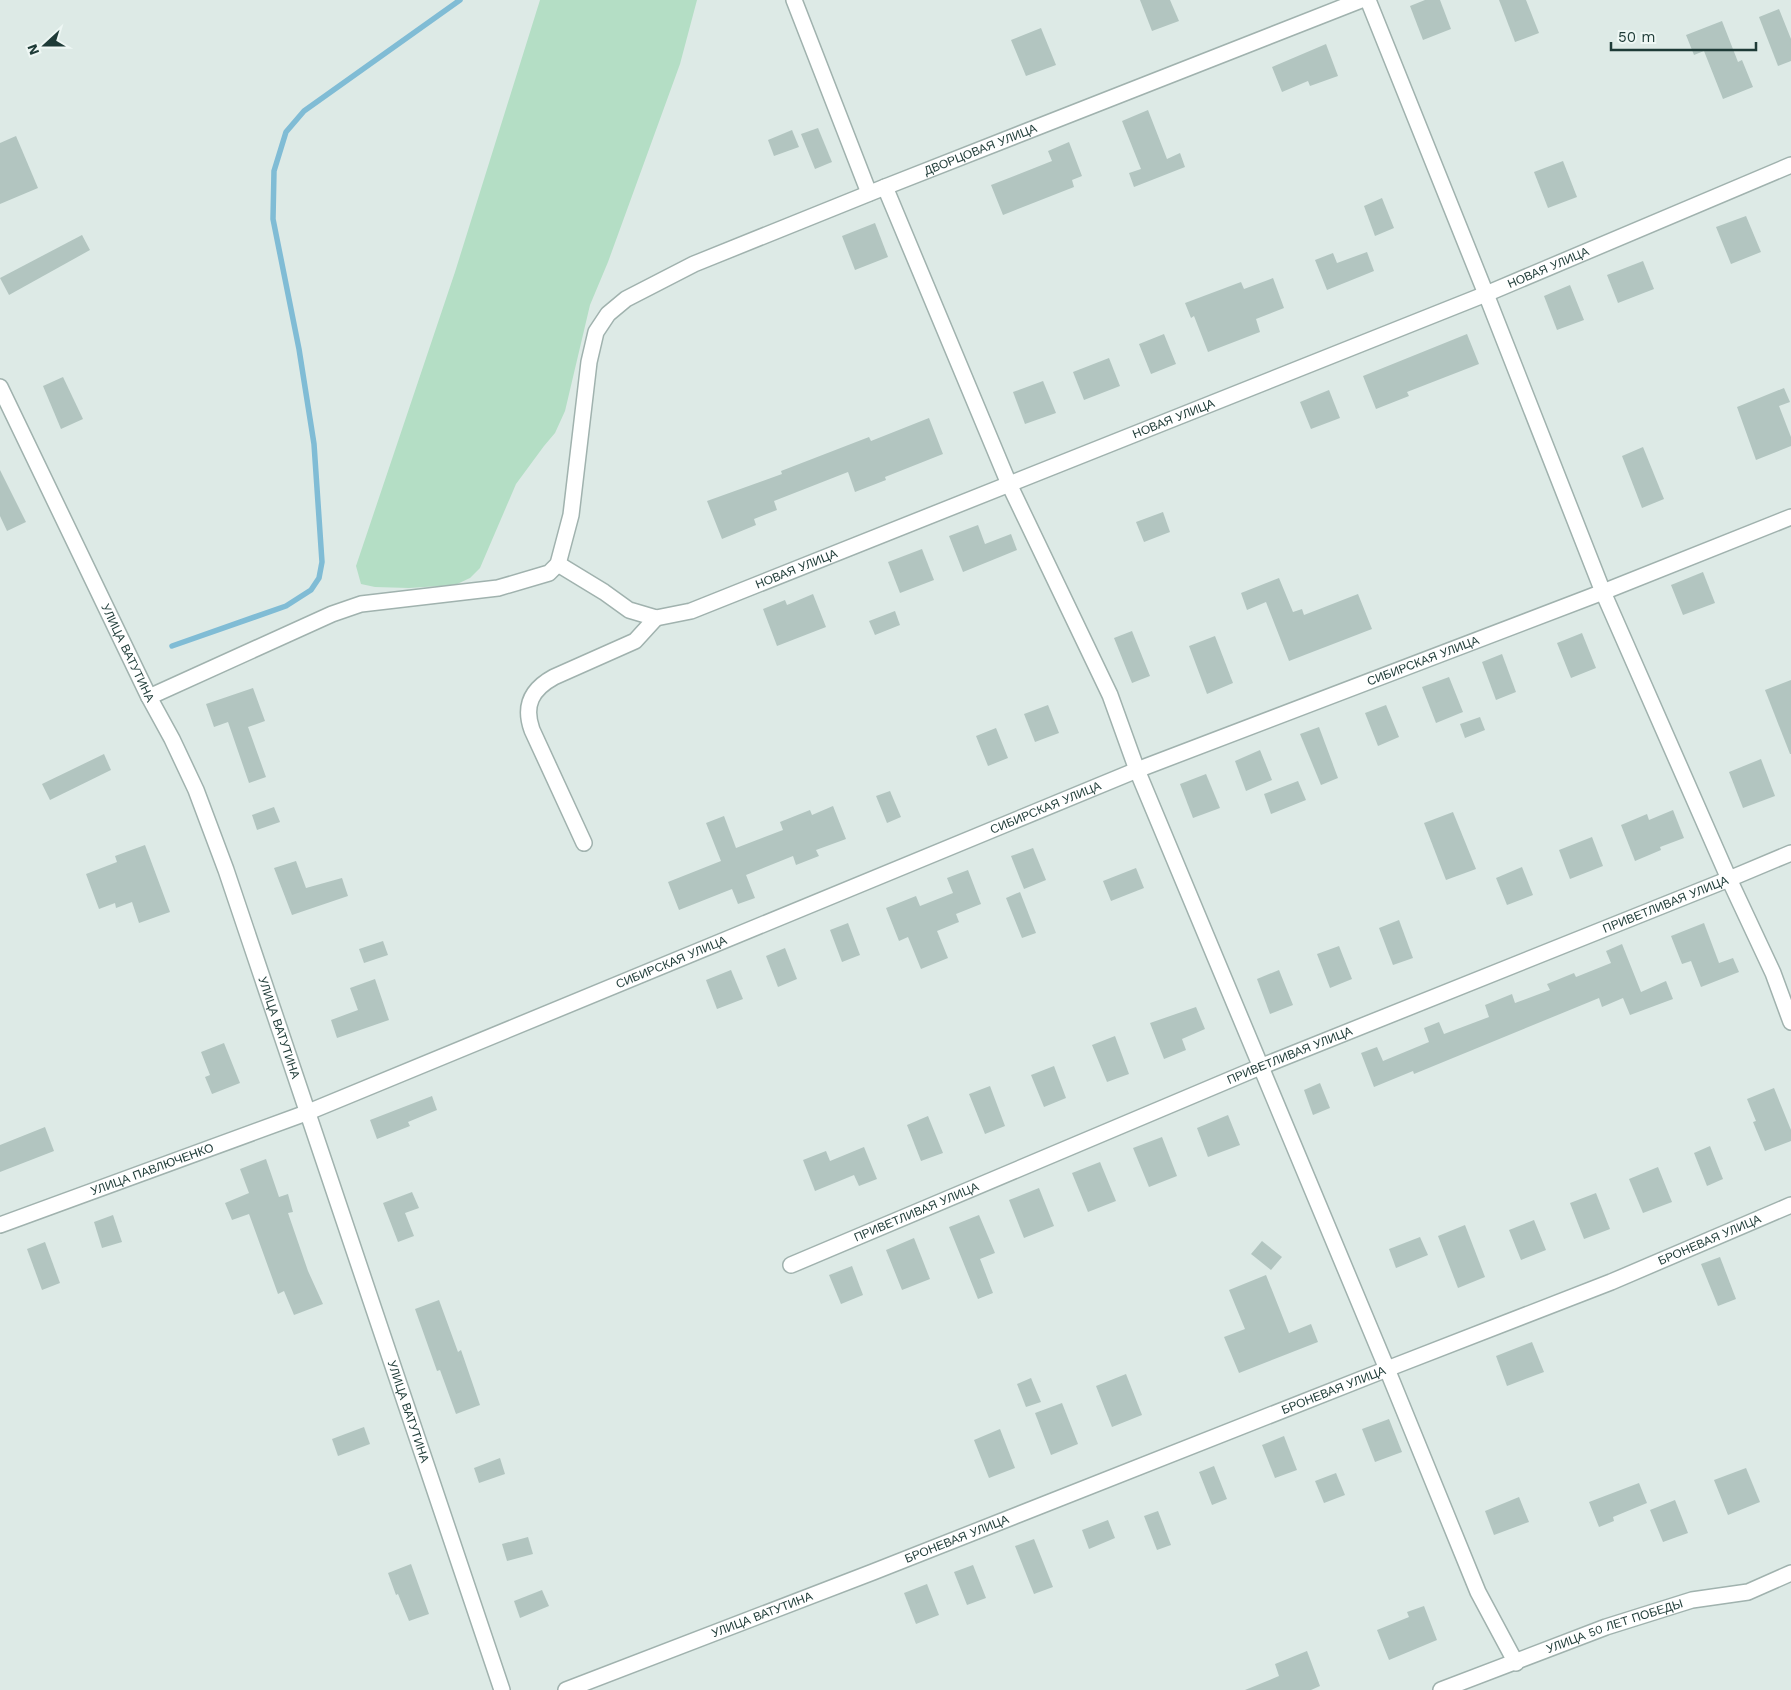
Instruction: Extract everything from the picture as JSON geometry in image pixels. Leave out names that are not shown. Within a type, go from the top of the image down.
[{"type":"street","points":[[794,0],[869,193]]},
{"type":"street","name":"ДВОРЦОВАЯ УЛИЦА","points":[[558,564],[572,514],[588,362],[596,332],[608,314],[626,299],[694,264],[869,193],[1361,0]]},
{"type":"street","points":[[1368,0],[1603,592],[1729,879],[1773,973],[1791,1022]]},
{"type":"street","name":"НОВАЯ УЛИЦА","points":[[558,564],[604,592],[629,610],[656,618],[691,611],[1486,294],[1791,165]]},
{"type":"street","points":[[885,187],[1009,484],[1110,695],[1137,770],[1478,1592],[1516,1662]]},
{"type":"street","name":"УЛИЦА ВАТУТИНА","points":[[0,387],[199,798],[226,870],[306,1113],[502,1690]]},
{"type":"street","name":"СИБИРСКАЯ УЛИЦА","points":[[306,1113],[1137,770],[1603,592],[1791,517]]},
{"type":"street","points":[[149,697],[332,614],[361,604],[498,588],[549,573],[558,564]]},
{"type":"street","points":[[584,843],[532,730],[528,719],[529,704],[542,684],[635,641],[656,618]]},
{"type":"street","name":"ПРИВЕТЛИВАЯ УЛИЦА","points":[[791,1266],[1260,1067],[1791,853]]},
{"type":"street","name":"УЛИЦА ПАВЛЮЧЕНКО","points":[[0,1225],[306,1113]]},
{"type":"street","name":"БРОНЕВАЯ УЛИЦА","points":[[873,1572],[1611,1282],[1791,1205]]},
{"type":"street","name":"УЛИЦА ВАТУТИНА","points":[[566,1690],[873,1572]]},
{"type":"street","name":"УЛИЦА 50 ЛЕТ ПОБЕДЫ","points":[[1441,1690],[1606,1627],[1692,1600],[1748,1592],[1791,1573]]},
{"type":"green space","points":[[540,0],[697,0],[680,64],[608,262],[590,305],[565,411],[555,433],[516,484],[480,568],[470,578],[455,585],[409,588],[375,587],[361,584],[356,566],[455,272]]},
{"type":"building","points":[[1140,0],[1170,0],[1179,21],[1152,31]]},
{"type":"building","points":[[1425,0],[1440,0],[1451,29],[1423,40],[1410,6]]},
{"type":"building","points":[[1499,0],[1526,0],[1539,33],[1515,42]]},
{"type":"building","points":[[1779,9],[1791,39],[1791,61],[1778,66],[1759,17]]},
{"type":"building","points":[[1722,21],[1738,62],[1742,60],[1753,87],[1723,99],[1704,51],[1694,55],[1686,35]]},
{"type":"building","points":[[1041,28],[1056,65],[1026,76],[1011,40]]},
{"type":"building","points":[[1326,44],[1338,76],[1310,86],[1308,81],[1282,92],[1272,67]]},
{"type":"building","points":[[1148,110],[1167,159],[1180,153],[1185,167],[1134,187],[1129,173],[1141,169],[1122,121]]},
{"type":"building","points":[[818,128],[832,162],[815,169],[801,134]]},
{"type":"building","points":[[792,130],[799,147],[774,156],[768,140]]},
{"type":"building","points":[[16,136],[38,188],[0,204],[0,143]]},
{"type":"building","points":[[1069,142],[1082,176],[1072,180],[1074,187],[1003,215],[991,185],[1052,161],[1048,151]]},
{"type":"building","points":[[1563,161],[1577,197],[1548,208],[1534,172]]},
{"type":"building","points":[[1382,198],[1394,228],[1375,236],[1364,206]]},
{"type":"building","points":[[1746,216],[1761,252],[1731,264],[1716,227]]},
{"type":"building","points":[[875,223],[888,257],[855,270],[842,236]]},
{"type":"building","points":[[82,235],[90,250],[9,295],[0,278]]},
{"type":"building","points":[[1367,252],[1374,271],[1327,290],[1315,260],[1333,253],[1337,263]]},
{"type":"building","points":[[1643,261],[1654,289],[1618,303],[1607,275]]},
{"type":"building","points":[[1273,278],[1284,308],[1256,319],[1260,332],[1208,352],[1194,316],[1191,318],[1185,303],[1241,282],[1244,289]]},
{"type":"building","points":[[1570,285],[1584,320],[1557,330],[1544,296]]},
{"type":"building","points":[[1164,334],[1176,364],[1151,374],[1139,344]]},
{"type":"building","points":[[1467,334],[1479,364],[1407,392],[1409,396],[1376,409],[1363,376]]},
{"type":"building","points":[[1109,358],[1120,386],[1084,400],[1073,372]]},
{"type":"building","points":[[63,377],[83,419],[61,429],[43,386]]},
{"type":"building","points":[[1043,381],[1056,413],[1025,424],[1013,392]]},
{"type":"building","points":[[1784,388],[1790,402],[1779,406],[1791,437],[1791,446],[1756,460],[1737,407]]},
{"type":"building","points":[[1329,390],[1340,418],[1311,429],[1300,402]]},
{"type":"building","points":[[929,418],[943,454],[885,477],[886,480],[855,492],[848,472],[774,501],[777,510],[754,519],[756,525],[722,539],[707,501],[782,474],[781,471],[869,437],[871,441]]},
{"type":"building","points":[[1643,447],[1664,499],[1642,508],[1622,456]]},
{"type":"building","points":[[0,470],[26,522],[7,531],[0,516]]},
{"type":"building","points":[[1163,512],[1170,532],[1144,542],[1136,522]]},
{"type":"building","points":[[978,525],[985,544],[1011,534],[1017,550],[963,572],[949,536]]},
{"type":"building","points":[[922,549],[934,580],[900,593],[888,562]]},
{"type":"building","points":[[1703,572],[1715,603],[1683,615],[1671,585]]},
{"type":"building","points":[[1279,578],[1293,612],[1302,609],[1304,615],[1358,594],[1372,629],[1289,661],[1266,602],[1247,610],[1241,593]]},
{"type":"building","points":[[813,594],[826,627],[777,646],[763,609],[785,600],[787,605]]},
{"type":"building","points":[[895,611],[900,625],[875,635],[869,621]]},
{"type":"building","points":[[1132,631],[1150,676],[1132,683],[1114,638]]},
{"type":"building","points":[[1582,633],[1596,668],[1571,678],[1557,643]]},
{"type":"building","points":[[1215,636],[1233,683],[1207,694],[1189,646]]},
{"type":"building","points":[[1502,654],[1516,692],[1496,700],[1482,662]]},
{"type":"building","points":[[1449,677],[1463,712],[1436,723],[1422,687]]},
{"type":"building","points":[[1791,680],[1791,754],[1790,754],[1765,690]]},
{"type":"building","points":[[253,688],[265,721],[248,727],[266,777],[249,783],[228,722],[214,727],[206,704]]},
{"type":"building","points":[[1048,705],[1059,733],[1035,742],[1024,714]]},
{"type":"building","points":[[1386,705],[1399,737],[1378,746],[1365,713]]},
{"type":"building","points":[[1480,717],[1485,730],[1465,738],[1460,724]]},
{"type":"building","points":[[1319,727],[1338,778],[1321,785],[1300,734]]},
{"type":"building","points":[[996,728],[1008,758],[988,766],[976,736]]},
{"type":"building","points":[[1260,750],[1272,780],[1246,791],[1235,761]]},
{"type":"building","points":[[104,754],[111,770],[50,800],[42,784]]},
{"type":"building","points":[[1761,759],[1775,796],[1743,808],[1729,772]]},
{"type":"building","points":[[1206,774],[1220,808],[1193,818],[1180,784]]},
{"type":"building","points":[[1298,781],[1306,800],[1271,814],[1264,794]]},
{"type":"building","points":[[890,791],[901,817],[887,823],[876,796]]},
{"type":"building","points":[[833,806],[846,839],[816,850],[819,856],[796,865],[793,856],[746,875],[755,898],[738,904],[732,889],[679,910],[668,882],[721,861],[706,823],[724,816],[736,848],[783,830],[780,822],[810,810],[812,815]]},
{"type":"building","points":[[274,807],[280,822],[257,830],[252,815]]},
{"type":"building","points":[[1673,810],[1684,838],[1660,847],[1661,850],[1635,861],[1621,825],[1647,814],[1649,820]]},
{"type":"building","points":[[1453,812],[1476,869],[1446,880],[1424,823]]},
{"type":"building","points":[[1592,837],[1603,866],[1570,879],[1559,850]]},
{"type":"building","points":[[145,845],[170,912],[139,923],[132,902],[116,908],[115,903],[99,909],[86,874],[117,862],[115,856]]},
{"type":"building","points":[[1033,848],[1046,880],[1024,889],[1011,856]]},
{"type":"building","points":[[296,861],[306,888],[342,878],[348,896],[292,915],[274,868]]},
{"type":"building","points":[[1522,867],[1533,895],[1507,905],[1496,878]]},
{"type":"building","points":[[1136,868],[1144,888],[1111,901],[1103,881]]},
{"type":"building","points":[[968,870],[981,904],[956,914],[959,922],[937,931],[948,958],[921,969],[908,937],[899,941],[886,908],[916,896],[920,906],[953,893],[947,878]]},
{"type":"building","points":[[1020,892],[1036,933],[1022,938],[1006,898]]},
{"type":"building","points":[[1399,920],[1413,958],[1393,965],[1379,928]]},
{"type":"building","points":[[848,923],[860,955],[842,962],[830,930]]},
{"type":"building","points":[[1704,923],[1719,963],[1733,958],[1739,972],[1701,987],[1691,961],[1682,964],[1671,936]]},
{"type":"building","points":[[383,941],[388,955],[364,963],[359,949]]},
{"type":"building","points":[[1622,944],[1641,992],[1666,981],[1673,999],[1630,1015],[1623,998],[1602,1007],[1599,998],[1414,1074],[1413,1071],[1374,1087],[1361,1053],[1377,1047],[1383,1061],[1429,1042],[1424,1028],[1439,1022],[1444,1034],[1489,1017],[1485,1005],[1512,994],[1515,1003],[1550,990],[1547,984],[1574,973],[1576,977],[1611,963],[1606,951]]},
{"type":"building","points":[[1339,946],[1352,979],[1330,988],[1317,954]]},
{"type":"building","points":[[785,948],[797,979],[778,987],[766,956]]},
{"type":"building","points":[[731,970],[743,999],[717,1009],[706,980]]},
{"type":"building","points":[[1279,970],[1293,1005],[1270,1014],[1257,979]]},
{"type":"building","points":[[375,979],[389,1020],[337,1038],[331,1020],[358,1010],[350,988]]},
{"type":"building","points":[[1196,1007],[1205,1029],[1182,1039],[1186,1050],[1164,1059],[1150,1023]]},
{"type":"building","points":[[1115,1036],[1129,1074],[1107,1082],[1092,1045]]},
{"type":"building","points":[[224,1043],[240,1083],[212,1094],[205,1077],[210,1075],[201,1052]]},
{"type":"building","points":[[1054,1066],[1066,1098],[1044,1107],[1031,1075]]},
{"type":"building","points":[[1320,1083],[1330,1108],[1313,1115],[1304,1090]]},
{"type":"building","points":[[990,1086],[1005,1126],[985,1134],[969,1094]]},
{"type":"building","points":[[1774,1088],[1791,1130],[1791,1141],[1765,1151],[1753,1122],[1756,1121],[1747,1099]]},
{"type":"building","points":[[432,1096],[437,1110],[408,1122],[410,1126],[377,1139],[370,1120]]},
{"type":"building","points":[[1228,1115],[1240,1145],[1208,1157],[1197,1128]]},
{"type":"building","points":[[928,1116],[943,1153],[921,1161],[907,1125]]},
{"type":"building","points":[[45,1127],[54,1151],[0,1172],[0,1145]]},
{"type":"building","points":[[1162,1137],[1177,1176],[1149,1187],[1133,1148]]},
{"type":"building","points":[[1710,1146],[1723,1179],[1707,1186],[1694,1153]]},
{"type":"building","points":[[864,1147],[877,1179],[859,1186],[854,1175],[815,1191],[803,1160],[826,1151],[830,1161]]},
{"type":"building","points":[[266,1159],[279,1197],[288,1194],[293,1212],[288,1213],[308,1271],[323,1304],[294,1315],[284,1291],[278,1294],[249,1214],[232,1220],[225,1203],[249,1193],[240,1169]]},
{"type":"building","points":[[1100,1162],[1116,1201],[1088,1212],[1072,1173]]},
{"type":"building","points":[[1658,1167],[1672,1202],[1643,1213],[1629,1179]]},
{"type":"building","points":[[1039,1188],[1054,1226],[1024,1238],[1009,1200]]},
{"type":"building","points":[[412,1192],[419,1208],[405,1213],[414,1236],[398,1242],[383,1203]]},
{"type":"building","points":[[1596,1193],[1610,1229],[1584,1239],[1570,1203]]},
{"type":"building","points":[[113,1215],[122,1242],[102,1248],[94,1222]]},
{"type":"building","points":[[979,1215],[995,1253],[980,1259],[993,1293],[978,1299],[949,1227]]},
{"type":"building","points":[[1534,1220],[1546,1250],[1521,1260],[1509,1230]]},
{"type":"building","points":[[1465,1225],[1485,1277],[1458,1288],[1438,1236]]},
{"type":"building","points":[[1420,1237],[1428,1255],[1396,1268],[1389,1249]]},
{"type":"building","points":[[914,1238],[930,1279],[902,1290],[886,1250]]},
{"type":"building","points":[[1262,1241],[1282,1257],[1271,1270],[1251,1254]]},
{"type":"building","points":[[45,1242],[60,1283],[42,1290],[27,1249]]},
{"type":"building","points":[[1720,1257],[1736,1299],[1718,1306],[1701,1264]]},
{"type":"building","points":[[852,1266],[863,1295],[841,1304],[829,1275]]},
{"type":"building","points":[[1266,1275],[1289,1333],[1311,1324],[1318,1342],[1239,1373],[1224,1337],[1245,1329],[1229,1290]]},
{"type":"building","points":[[439,1300],[458,1352],[461,1350],[480,1405],[456,1414],[440,1370],[437,1371],[415,1309]]},
{"type":"building","points":[[1532,1342],[1544,1372],[1507,1386],[1496,1356]]},
{"type":"building","points":[[1126,1374],[1142,1415],[1112,1427],[1096,1386]]},
{"type":"building","points":[[1031,1378],[1041,1402],[1026,1407],[1017,1384]]},
{"type":"building","points":[[1062,1403],[1078,1444],[1051,1455],[1035,1413]]},
{"type":"building","points":[[1389,1419],[1402,1452],[1375,1462],[1362,1429]]},
{"type":"building","points":[[364,1427],[370,1444],[338,1456],[332,1439]]},
{"type":"building","points":[[1000,1429],[1015,1468],[989,1478],[974,1440]]},
{"type":"building","points":[[1284,1436],[1297,1470],[1275,1478],[1262,1445]]},
{"type":"building","points":[[500,1458],[505,1474],[479,1483],[474,1468]]},
{"type":"building","points":[[1214,1466],[1227,1499],[1212,1505],[1199,1472]]},
{"type":"building","points":[[1746,1468],[1760,1502],[1728,1515],[1714,1480]]},
{"type":"building","points":[[1336,1473],[1345,1495],[1324,1503],[1315,1481]]},
{"type":"building","points":[[1639,1483],[1647,1503],[1613,1517],[1614,1521],[1599,1527],[1589,1502]]},
{"type":"building","points":[[1519,1497],[1529,1522],[1494,1535],[1485,1511]]},
{"type":"building","points":[[1675,1500],[1688,1533],[1663,1542],[1650,1510]]},
{"type":"building","points":[[1158,1511],[1171,1545],[1157,1550],[1144,1516]]},
{"type":"building","points":[[1108,1520],[1115,1538],[1089,1549],[1082,1530]]},
{"type":"building","points":[[528,1537],[533,1554],[507,1561],[502,1544]]},
{"type":"building","points":[[1034,1539],[1053,1587],[1034,1594],[1015,1546]]},
{"type":"building","points":[[411,1564],[429,1614],[409,1621],[388,1573]]},
{"type":"building","points":[[973,1565],[986,1598],[967,1605],[954,1572]]},
{"type":"building","points":[[927,1584],[939,1615],[916,1624],[904,1593]]},
{"type":"building","points":[[542,1590],[549,1606],[520,1618],[514,1601]]},
{"type":"building","points":[[1424,1606],[1437,1640],[1389,1660],[1377,1630],[1409,1617],[1407,1612]]},
{"type":"building","points":[[1307,1651],[1320,1686],[1311,1690],[1245,1690],[1279,1676],[1275,1664]]},
{"type":"waterway","points":[[172,646],[286,606],[311,590],[319,578],[322,562],[314,444],[299,349],[273,219],[274,171],[286,132],[304,111],[460,0]]}]
